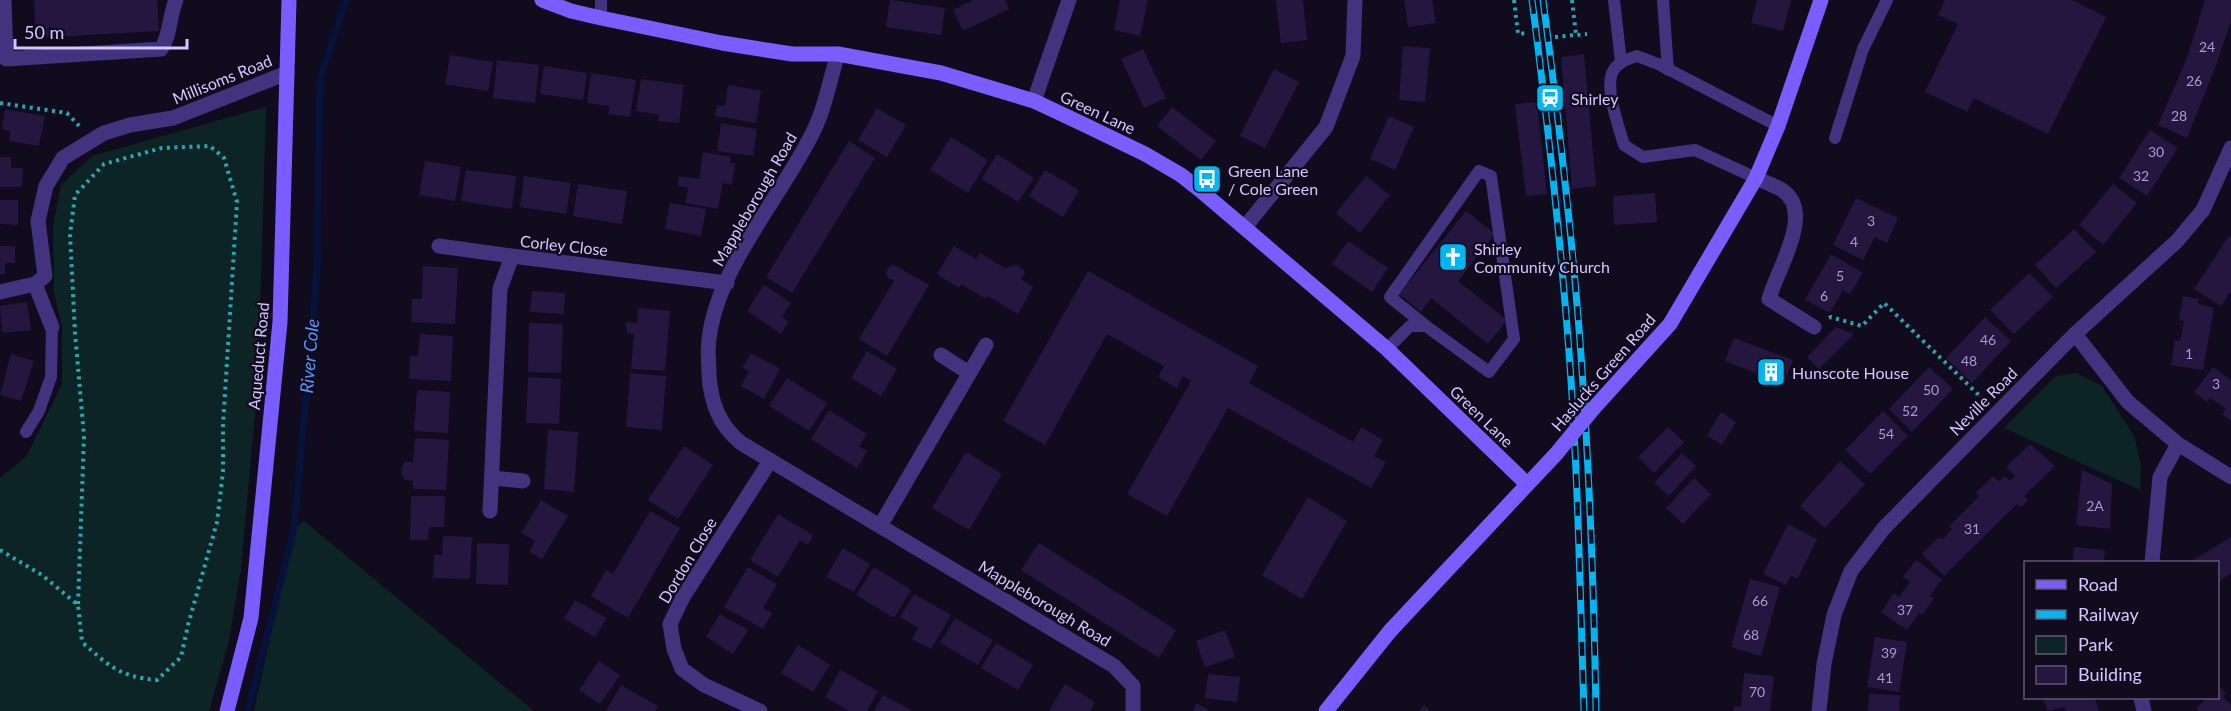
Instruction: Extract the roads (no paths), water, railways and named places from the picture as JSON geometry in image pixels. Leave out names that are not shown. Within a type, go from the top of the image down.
[{"type":"street","points":[[4,0],[6,59],[161,49],[167,40],[171,11],[176,0]]},
{"type":"street","name":"Aqueduct Road","points":[[226,711],[251,618],[277,356],[280,322],[289,0]]},
{"type":"street","name":"Green Lane","points":[[542,0],[571,11],[601,18],[762,50],[792,54],[838,54],[941,73],[1034,102],[1095,129],[1172,170],[1245,227],[1387,349],[1527,484]]},
{"type":"street","points":[[1034,102],[1069,0]]},
{"type":"street","points":[[1245,227],[1326,127],[1353,56],[1355,0]]},
{"type":"street","name":"Haslucks Green Road","points":[[1326,711],[1390,631],[1556,454],[1593,409],[1670,324],[1756,178],[1778,126],[1821,0]]},
{"type":"street","name":"Mappleborough Road","points":[[838,54],[816,126],[787,180],[744,247],[715,309],[709,339],[711,395],[718,418],[729,433],[770,461],[824,491],[1114,666],[1133,686],[1133,711]]},
{"type":"street","name":"Millisoms Road","points":[[35,284],[45,276],[38,221],[46,186],[63,158],[92,139],[130,125],[173,118],[287,73]]},
{"type":"street","name":"Neville Road","points":[[1819,711],[1824,664],[1834,615],[1851,571],[1884,528],[2075,334],[2177,242],[2203,210],[2231,148]]},
{"type":"street","points":[[1756,178],[1784,191],[1793,205],[1797,221],[1769,299],[1814,327]]},
{"type":"street","points":[[439,246],[512,256]]},
{"type":"street","name":"Corley Close","points":[[490,510],[500,289],[512,256],[727,283]]},
{"type":"street","points":[[0,292],[35,284],[52,327]]},
{"type":"street","points":[[2075,334],[2128,402],[2178,444],[2231,477]]},
{"type":"street","points":[[880,526],[986,345]]},
{"type":"street","points":[[941,355],[969,372]]},
{"type":"street","points":[[2152,561],[2160,477],[2178,444]]},
{"type":"street","name":"Dordon Close","points":[[760,711],[704,685],[682,669],[674,648],[670,624],[683,597],[770,461]]},
{"type":"street","points":[[493,478],[523,481]]},
{"type":"lane","points":[[601,0],[601,18]]},
{"type":"lane","points":[[1614,0],[1621,62]]},
{"type":"lane","points":[[1663,0],[1668,70]]},
{"type":"lane","points":[[1835,138],[1863,49],[1887,0]]},
{"type":"lane","points":[[1756,178],[1695,150],[1643,157],[1624,145],[1609,85],[1613,70],[1621,62],[1636,56],[1778,126]]},
{"type":"lane","points":[[1387,349],[1410,326],[1426,326],[1489,372],[1514,339],[1491,176],[1479,171],[1390,297],[1426,326]]},
{"type":"lane","points":[[26,432],[39,411],[51,377],[52,327]]},
{"type":"waterway","name":"River Cole","points":[[248,711],[294,529],[317,271],[320,79],[346,0]]},
{"type":"railway","points":[[1532,0],[1553,176],[1569,352],[1577,487],[1584,711]]},
{"type":"railway","points":[[1543,0],[1566,185],[1579,324],[1593,583],[1596,711]]},
{"type":"place","name":"Shirley","points":[[1550,98]]},
{"type":"place","name":"Green Lane / Cole Green","points":[[1207,179]]},
{"type":"place","name":"Shirley Community Church","points":[[1453,257]]},
{"type":"place","name":"Hunscote House","points":[[1771,372]]}]
